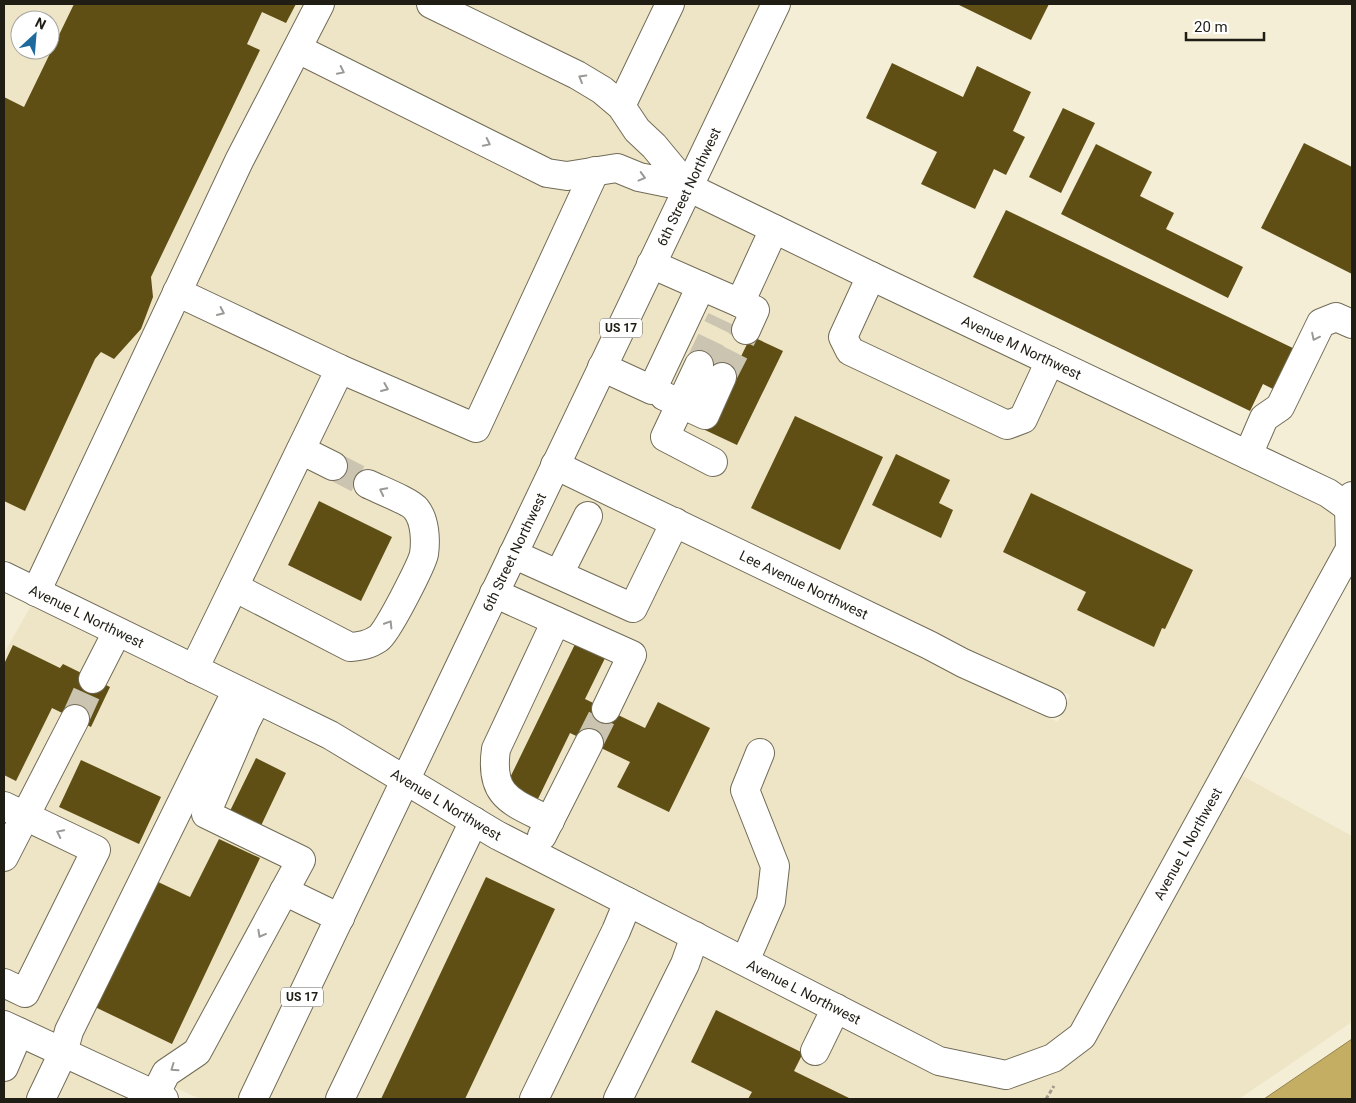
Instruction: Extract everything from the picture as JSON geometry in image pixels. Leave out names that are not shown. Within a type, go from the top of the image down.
[{"type":"main road","points":[[36,592],[239,161],[320,4]]},
{"type":"main road","points":[[430,4],[577,75],[602,90],[621,106],[637,130],[654,146],[688,187]]},
{"type":"main road","points":[[621,106],[670,4]]},
{"type":"main road","name":"6th Street Northwest","points":[[253,1099],[776,4]]},
{"type":"main road","points":[[298,49],[547,173],[568,176],[616,168],[639,176],[688,187]]},
{"type":"main road","points":[[177,292],[340,369],[476,428],[595,171]]},
{"type":"main road","name":"Avenue M Northwest","points":[[688,187],[1351,505]]},
{"type":"main road","points":[[730,307],[774,229]]},
{"type":"main road","points":[[652,264],[701,286],[730,307],[755,310],[746,330]]},
{"type":"main road","points":[[871,276],[843,337],[850,350],[998,421],[1007,425],[1023,418],[1050,361]]},
{"type":"main road","points":[[652,390],[701,286]]},
{"type":"main road","points":[[1248,455],[1264,418],[1280,407],[1321,323],[1336,317],[1352,324]]},
{"type":"main road","points":[[602,367],[705,415],[711,371]]},
{"type":"main road","points":[[194,669],[340,369]]},
{"type":"main road","points":[[681,404],[665,437],[713,462]]},
{"type":"main road","points":[[301,450],[333,466]]},
{"type":"main road","name":"Lee Avenue Northwest","points":[[556,465],[671,531],[929,645],[963,663],[1052,703]]},
{"type":"main road","points":[[234,587],[350,647],[366,646],[380,637],[391,623],[424,556],[422,522],[415,508],[368,484]]},
{"type":"main road","name":"Avenue L Northwest","points":[[4,576],[330,736],[474,821],[535,854],[939,1061],[1006,1075],[1053,1058],[1082,1036],[1350,549],[1351,505]]},
{"type":"main road","points":[[562,576],[588,516]]},
{"type":"main road","points":[[513,554],[633,608],[671,531]]},
{"type":"main road","points":[[494,593],[632,655],[606,709]]},
{"type":"main road","points":[[550,821],[508,799],[501,791],[495,777],[494,763],[496,749],[556,620]]},
{"type":"main road","points":[[93,679],[117,632]]},
{"type":"main road","points":[[4,1067],[11,1029],[160,1097],[166,1073],[197,1052],[302,860],[206,814],[246,721],[247,695]]},
{"type":"main road","points":[[41,1099],[63,1053],[69,1031],[247,695]]},
{"type":"main road","points":[[4,857],[14,811],[75,719]]},
{"type":"main road","points":[[535,854],[589,743]]},
{"type":"main road","points":[[745,961],[771,901],[774,866],[745,790],[760,753]]},
{"type":"main road","points":[[14,811],[96,850],[14,988]]},
{"type":"main road","points":[[340,1099],[474,821]]},
{"type":"main road","points":[[284,891],[340,918]]},
{"type":"main road","points":[[534,1099],[616,931],[628,902]]},
{"type":"main road","points":[[618,1099],[684,964],[695,936]]},
{"type":"main road","points":[[814,1050],[836,1008]]},
{"type":"shaded area","points":[[4,4],[762,4],[401,760],[337,722],[4,559]]},
{"type":"shaded area","points":[[693,206],[865,290],[1321,506],[1334,515],[1332,520],[1336,521],[1336,546],[1072,1027],[1048,1045],[1007,1059],[945,1047],[505,822],[423,773],[561,484],[957,676],[1058,722],[1070,695],[969,650],[936,632],[574,457]]},
{"type":"shaded area","points":[[31,606],[323,749],[388,787],[239,1099],[200,1099],[4,1009],[4,653]]},
{"type":"shaded area","points":[[1241,775],[1352,836],[1352,1022],[1239,1099],[268,1099],[411,800],[491,848],[933,1074],[1009,1089],[1056,1072],[1094,1043]]},
{"type":"shaded area","points":[[1352,1039],[1352,1099],[1264,1099]]},
{"type":"shaded area","points":[[4,1042],[128,1099],[4,1099]]},
{"type":"building","points":[[74,4],[296,4],[286,23],[262,12],[247,44],[260,50],[151,277],[153,297],[141,329],[114,359],[101,352],[95,359],[25,511],[4,501],[4,97],[24,107],[47,60],[60,60],[60,33]]},
{"type":"building","points":[[957,4],[1049,4],[1031,40]]},
{"type":"building","points":[[892,63],[963,97],[977,66],[1031,92],[1013,131],[1025,137],[1006,175],[994,169],[975,209],[921,184],[937,152],[866,118]]},
{"type":"building","points":[[1063,108],[1095,123],[1061,193],[1029,177]]},
{"type":"building","points":[[1304,143],[1352,167],[1352,274],[1261,228]]},
{"type":"building","points":[[1096,144],[1152,172],[1140,196],[1174,213],[1166,229],[1243,267],[1228,298],[1061,214]]},
{"type":"building","points":[[1006,210],[1301,352],[1281,393],[1263,384],[1250,411],[973,277]]},
{"type":"building","points":[[751,336],[783,351],[737,445],[705,430]]},
{"type":"building","points":[[795,416],[883,457],[840,550],[751,508]]},
{"type":"building","points":[[896,454],[950,480],[939,503],[953,510],[941,538],[872,505]]},
{"type":"building","points":[[1031,493],[1193,570],[1165,629],[1162,628],[1154,647],[1077,610],[1086,592],[1003,552]]},
{"type":"building","points":[[319,501],[392,537],[361,601],[288,565]]},
{"type":"building","points":[[579,636],[609,650],[585,699],[645,728],[658,702],[710,728],[669,812],[617,787],[630,762],[570,733],[536,803],[505,788]]},
{"type":"building","points":[[13,645],[60,668],[63,664],[110,687],[91,727],[52,708],[16,781],[4,775],[4,664]]},
{"type":"building","points":[[256,758],[286,773],[258,832],[227,817]]},
{"type":"building","points":[[81,760],[161,797],[139,844],[59,807]]},
{"type":"building","points":[[219,839],[260,858],[172,1044],[95,1007],[156,881],[190,897]]},
{"type":"building","points":[[486,877],[555,909],[465,1099],[381,1099]]},
{"type":"building","points":[[716,1010],[803,1053],[794,1071],[851,1099],[748,1099],[752,1092],[691,1062]]},
{"type":"tunnel","points":[[699,365],[721,319]]},
{"type":"tunnel","points":[[722,377],[746,330]]},
{"type":"tunnel","points":[[333,466],[368,484]]},
{"type":"tunnel","points":[[75,719],[93,679]]},
{"type":"tunnel","points":[[589,743],[606,709]]}]
